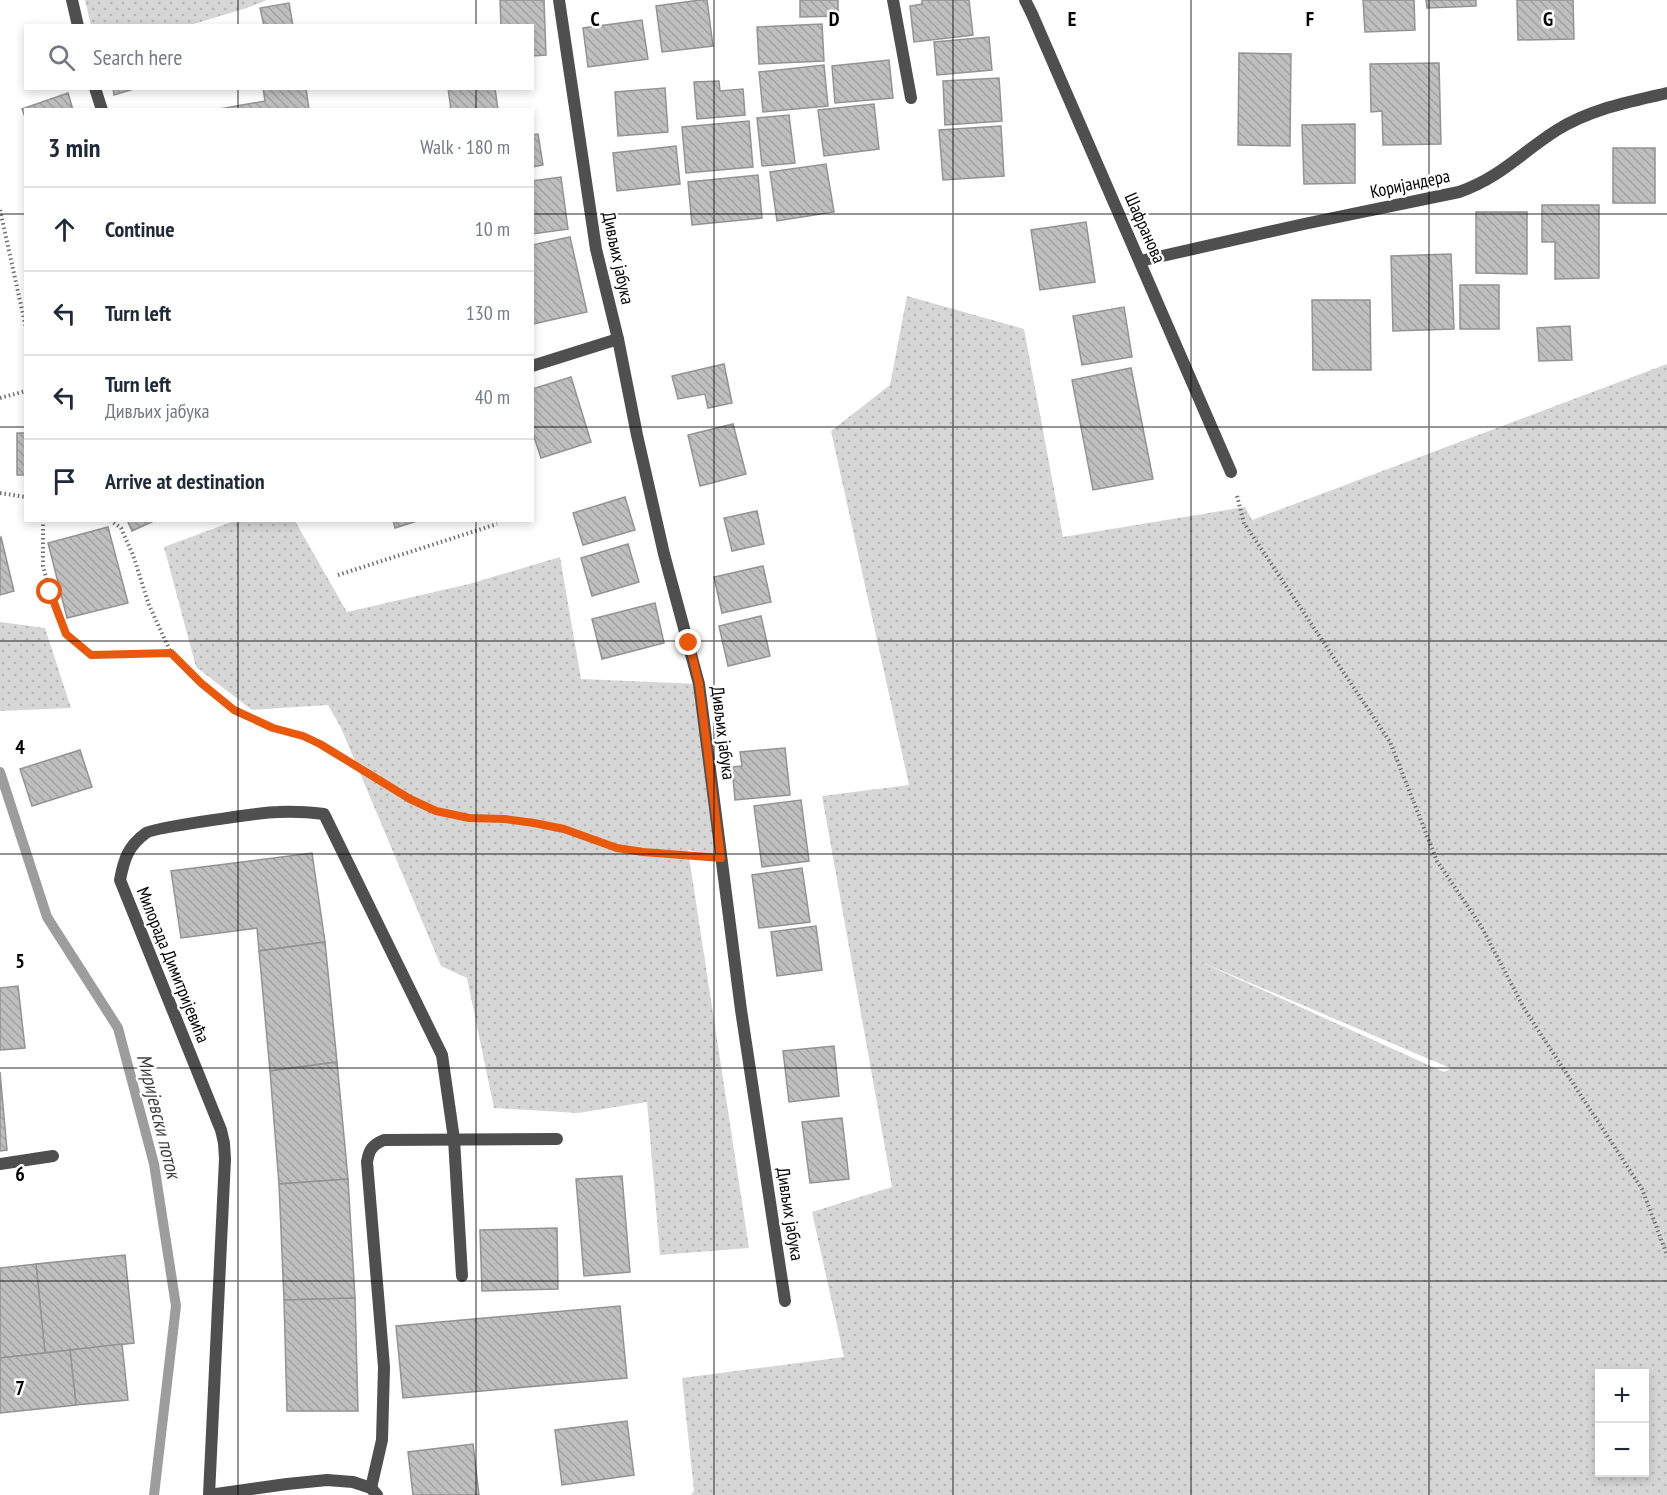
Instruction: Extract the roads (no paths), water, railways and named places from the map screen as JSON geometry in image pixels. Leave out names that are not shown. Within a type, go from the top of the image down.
[{"type":"street","points":[[72,0],[78,24]]},
{"type":"street","name":"Дивљих јабука","points":[[559,0],[596,249],[618,339],[664,554],[699,684],[741,1010],[785,1301]]},
{"type":"street","points":[[893,0],[911,98]]},
{"type":"street","name":"Шафранова","points":[[1025,0],[1231,472]]},
{"type":"street","points":[[96,90],[101,108]]},
{"type":"street","name":"Коријандера","points":[[1140,261],[1478,186],[1500,173],[1557,130],[1578,119],[1608,107],[1667,93]]},
{"type":"street","points":[[534,365],[618,339]]},
{"type":"street","name":"Милорада Димитријевића","points":[[374,1492],[353,1482],[327,1480],[209,1495],[224,1143],[221,1130],[120,880],[123,860],[148,831],[277,812],[324,814],[442,1055],[454,1139],[462,1276]]},
{"type":"street","points":[[374,1492],[382,1440],[384,1367],[368,1153],[374,1144],[384,1140],[557,1139]]},
{"type":"street","points":[[0,1164],[53,1156]]},
{"type":"waterway","name":"Миријевски поток","points":[[0,772],[47,917],[118,1028],[154,1164],[176,1306],[154,1495]]}]
